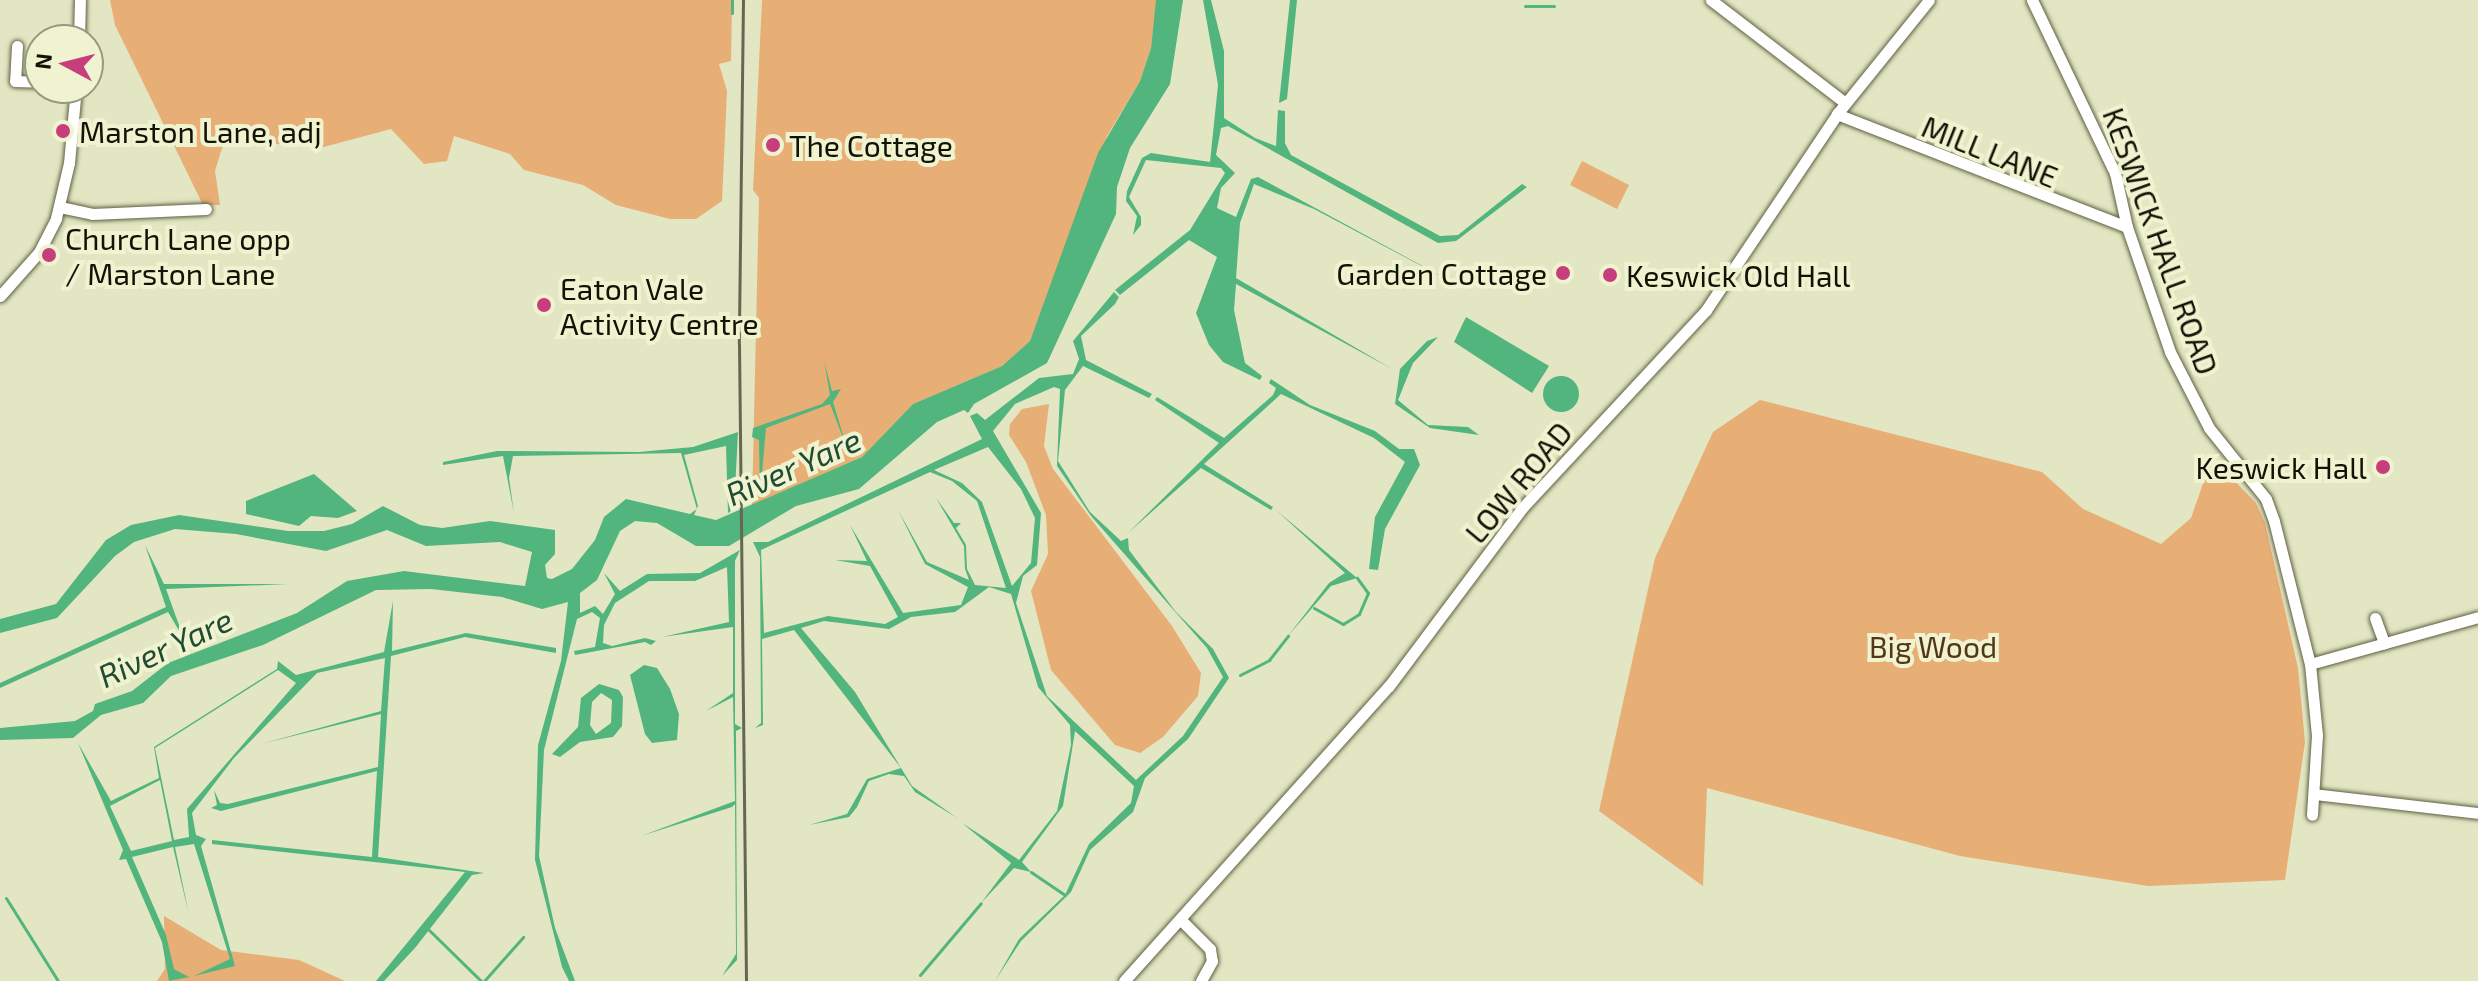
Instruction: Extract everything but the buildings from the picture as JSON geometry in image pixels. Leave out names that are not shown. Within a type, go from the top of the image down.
[{"type":"street","points":[[79,24],[80,0]]},
{"type":"street","points":[[1711,0],[1845,103]]},
{"type":"street","name":"LOW ROAD","points":[[1124,981],[1389,686],[1523,507],[1706,310],[1837,114],[1929,0]]},
{"type":"street","name":"KESWICK HALL ROAD","points":[[2032,0],[2096,126],[2115,173],[2127,227],[2170,352],[2224,452],[2267,502],[2310,664],[2317,735],[2312,815]]},
{"type":"street","points":[[20,53],[15,81],[24,81]]},
{"type":"street","points":[[0,296],[39,252],[60,207],[74,104]]},
{"type":"street","name":"MILL LANE","points":[[1837,114],[2127,227]]},
{"type":"street","points":[[60,207],[92,214],[206,209]]},
{"type":"street","points":[[2310,664],[2478,617]]},
{"type":"street","points":[[2375,618],[2384,643]]},
{"type":"street","points":[[2314,794],[2478,813]]},
{"type":"street","points":[[1181,920],[1210,949],[1212,961],[1201,981]]},
{"type":"green space","points":[[110,0],[732,0],[731,61],[719,64],[727,91],[722,201],[696,219],[670,219],[616,205],[583,185],[524,170],[510,154],[454,136],[447,161],[424,164],[391,129],[320,148],[234,140],[222,148],[215,171],[220,205],[203,205],[115,25]]},
{"type":"green space","points":[[762,0],[1156,0],[1156,6],[1151,48],[1140,81],[1107,136],[1030,341],[1002,366],[913,404],[862,457],[752,505],[759,198],[753,190]]},
{"type":"green space","points":[[1582,161],[1629,185],[1617,209],[1570,185]]},
{"type":"green space","name":"Big Wood","points":[[1760,400],[2042,472],[2083,509],[2161,544],[2191,518],[2212,458],[2256,503],[2265,523],[2298,668],[2305,742],[2285,880],[2148,886],[1960,856],[1707,788],[1703,886],[1599,811],[1655,558],[1713,432]]},
{"type":"green space","points":[[1049,404],[1044,446],[1053,469],[1172,626],[1201,673],[1198,696],[1163,737],[1140,753],[1115,745],[1051,670],[1031,591],[1048,554],[1046,515],[1026,462],[1009,435],[1010,424],[1022,409]]},
{"type":"green space","points":[[164,916],[221,950],[299,960],[345,981],[157,981],[165,969]]},
{"type":"shaded area","points":[[1156,0],[1183,0],[1170,84],[1130,148],[1117,187],[1116,214],[1047,363],[974,404],[968,413],[964,410],[937,422],[859,489],[796,506],[729,546],[696,546],[657,523],[635,521],[620,531],[597,580],[580,593],[580,613],[595,606],[603,614],[615,594],[604,573],[620,591],[647,574],[700,573],[740,550],[735,561],[735,724],[742,728],[736,731],[737,960],[722,976],[736,954],[735,804],[641,836],[735,801],[733,697],[706,711],[733,693],[733,627],[662,637],[729,622],[727,567],[695,581],[649,581],[615,603],[604,625],[603,643],[612,646],[645,638],[656,641],[651,645],[645,642],[575,655],[574,651],[595,647],[600,618],[592,612],[577,619],[544,750],[539,856],[555,928],[575,981],[569,981],[562,967],[535,860],[538,745],[561,661],[568,602],[542,609],[502,597],[431,589],[376,590],[263,645],[171,676],[143,703],[101,715],[73,738],[0,740],[0,728],[75,721],[93,711],[95,704],[132,691],[168,663],[297,613],[347,581],[404,571],[525,586],[532,552],[500,542],[426,546],[387,530],[326,551],[236,534],[175,529],[134,542],[115,556],[57,618],[0,633],[0,619],[56,604],[106,540],[131,525],[179,515],[288,531],[324,531],[352,524],[383,506],[420,525],[442,528],[490,521],[555,530],[555,554],[545,565],[547,578],[552,579],[572,569],[595,540],[604,517],[626,499],[690,514],[697,509],[694,515],[716,520],[862,457],[913,404],[1002,366],[1030,341],[1098,153],[1140,81],[1151,48]]},
{"type":"shaded area","points":[[1203,0],[1211,0],[1224,51],[1224,118],[1255,138],[1276,146],[1278,110],[1285,111],[1285,143],[1291,155],[1440,236],[1458,235],[1522,184],[1527,187],[1456,241],[1438,243],[1228,126],[1221,128],[1216,155],[1235,173],[1221,188],[1217,208],[1236,217],[1251,179],[1258,177],[1467,290],[1314,209],[1254,184],[1240,223],[1236,278],[1394,370],[1236,284],[1234,310],[1245,363],[1262,376],[1260,380],[1223,362],[1209,345],[1196,313],[1217,257],[1189,240],[1120,295],[1115,290],[1190,230],[1225,173],[1221,168],[1146,160],[1129,197],[1141,217],[1141,225],[1133,235],[1137,216],[1126,201],[1127,191],[1142,158],[1151,153],[1210,162],[1218,85]]},
{"type":"shaded area","points":[[1290,0],[1297,0],[1287,99],[1279,103]]},
{"type":"shaded area","points":[[1114,292],[1119,297],[1115,304],[1081,336],[1086,360],[1152,394],[1149,398],[1083,366],[1065,390],[1058,461],[1090,512],[1121,541],[1128,538],[1129,550],[1176,612],[1213,649],[1229,678],[1188,739],[1145,778],[1133,812],[1090,850],[1071,892],[1021,941],[995,981],[1019,939],[1065,895],[1089,844],[1131,803],[1134,786],[1075,731],[1063,806],[1022,862],[1031,872],[1014,868],[981,903],[1011,863],[962,823],[1019,860],[1057,811],[1071,745],[1070,725],[1038,687],[1011,594],[989,587],[955,612],[911,617],[889,629],[824,621],[801,628],[855,692],[912,786],[957,818],[915,792],[904,776],[889,774],[869,781],[849,817],[809,825],[847,814],[867,779],[901,768],[794,630],[762,639],[763,725],[755,728],[761,723],[760,557],[753,542],[768,542],[982,439],[970,416],[977,413],[985,420],[1039,378],[1073,374],[1079,359],[1073,341]],"holes":[[[1054,387],[1060,389],[1057,466],[1091,516],[1207,648],[1223,677],[1183,736],[1136,780],[1047,696],[1016,603],[1023,576],[1037,565],[1041,513],[993,431],[1015,404]],[[988,447],[1021,489],[1035,518],[1031,563],[1012,586],[982,502],[962,483],[934,470]],[[930,472],[952,481],[977,501],[1006,588],[975,585],[967,569],[966,545],[956,528],[961,523],[954,523],[936,498],[964,546],[965,569],[969,580],[927,562],[898,510],[925,564],[968,587],[961,605],[903,613],[850,525],[867,561],[835,560],[870,566],[898,617],[885,624],[828,616],[764,633],[761,550]]]},
{"type":"shaded area","points":[[1466,317],[1549,366],[1532,393],[1454,342]]},
{"type":"shaded area","points":[[1438,337],[1413,363],[1398,400],[1428,425],[1468,427],[1479,435],[1430,428],[1395,404],[1400,369],[1427,341]]},
{"type":"shaded area","points":[[824,361],[832,391],[841,389],[833,402],[847,448],[830,404],[766,428],[760,496],[759,440],[752,437],[753,428],[822,404],[830,395]]},
{"type":"shaded area","points":[[1561,376],[1573,382],[1579,394],[1573,406],[1561,412],[1549,406],[1543,394],[1549,382]]},
{"type":"shaded area","points":[[1271,379],[1310,405],[1375,431],[1399,449],[1414,449],[1420,465],[1385,529],[1378,570],[1369,569],[1375,517],[1405,462],[1374,438],[1281,394],[1204,464],[1273,507],[1271,510],[1201,468],[1128,533],[1219,443],[1155,400],[1157,397],[1224,438],[1273,395],[1276,388],[1269,383]]},
{"type":"shaded area","points":[[738,432],[734,509],[728,513],[726,446],[684,455],[697,509],[681,453],[513,456],[509,478],[514,513],[503,456],[443,465],[443,462],[497,451],[639,452],[693,447]]},
{"type":"shaded area","points":[[314,474],[357,511],[338,518],[311,516],[299,526],[246,514],[246,501]]},
{"type":"shaded area","points":[[1276,510],[1357,578],[1331,586],[1288,636],[1329,583],[1345,573]]},
{"type":"shaded area","points":[[145,545],[164,584],[288,584],[166,589],[184,639],[168,612],[0,688],[0,683],[166,607]]},
{"type":"shaded area","points":[[393,601],[392,651],[466,633],[556,648],[556,653],[465,637],[391,656],[378,857],[484,873],[472,875],[415,948],[384,981],[376,981],[465,872],[212,844],[212,840],[372,857],[377,771],[221,811],[211,808],[217,805],[214,790],[220,803],[228,804],[378,767],[381,714],[261,744],[381,711],[385,658],[317,673],[234,758],[192,813],[196,835],[206,839],[201,846],[235,966],[194,976],[230,959],[194,844],[175,847],[189,915],[173,847],[132,857],[166,935],[174,969],[189,977],[169,981],[162,942],[126,859],[119,860],[123,850],[78,743],[111,801],[159,778],[154,747],[277,669],[278,661],[296,675],[384,652]],"holes":[[[278,670],[296,683],[187,809],[189,837],[174,840],[155,748]],[[160,780],[172,841],[131,851],[110,806]]]},
{"type":"shaded area","points":[[644,665],[657,668],[670,689],[679,714],[677,740],[652,743],[645,734],[630,675]]},
{"type":"shaded area","points":[[599,684],[619,690],[623,697],[622,726],[613,737],[580,742],[560,757],[552,754],[578,727],[581,698]],"holes":[[[601,693],[612,700],[611,723],[596,734],[590,725],[592,702]]]},
{"type":"waterway","points":[[732,0],[732,13]]},
{"type":"waterway","points":[[1525,6],[1554,6]]},
{"type":"waterway","points":[[1314,608],[1343,624],[1359,614],[1368,593],[1357,578]]},
{"type":"waterway","points":[[1240,675],[1269,660],[1288,636]]},
{"type":"waterway","points":[[1031,872],[1065,895]]},
{"type":"waterway","points":[[6,898],[58,981]]},
{"type":"waterway","points":[[920,975],[981,903]]},
{"type":"waterway","points":[[429,930],[481,981]]},
{"type":"waterway","points":[[484,981],[523,937]]},
{"type":"railway","points":[[743,0],[739,344],[746,981]]},
{"type":"place","name":"Marston Lane, adj","points":[[63,131]]},
{"type":"place","name":"The Cottage","points":[[773,145]]},
{"type":"place","name":"Church Lane opp / Marston Lane","points":[[49,255]]},
{"type":"place","name":"Garden Cottage","points":[[1563,273]]},
{"type":"place","name":"Keswick Old Hall","points":[[1610,275]]},
{"type":"place","name":"Eaton Vale Activity Centre","points":[[544,305]]},
{"type":"place","name":"Keswick Hall","points":[[2383,467]]},
{"type":"water label","name":"River Yare","points":[[793,466]]},
{"type":"water label","name":"River Yare","points":[[165,647]]}]
